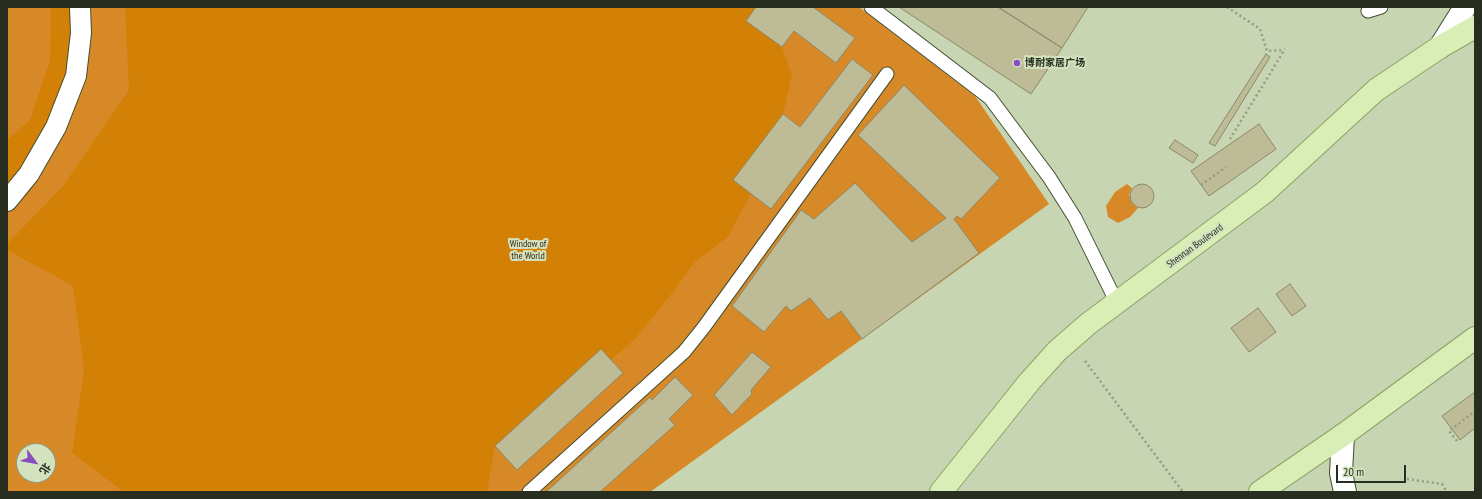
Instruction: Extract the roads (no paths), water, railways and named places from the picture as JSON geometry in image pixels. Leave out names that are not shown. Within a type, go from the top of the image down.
[{"type":"main road","name":"Shennan Boulevard","points":[[941,492],[1044,365],[1088,324],[1265,192],[1376,90],[1440,47],[1475,27]]},
{"type":"main road","points":[[1260,492],[1343,435],[1475,338]]},
{"type":"street","points":[[7,201],[29,174],[56,127],[76,76],[81,33],[80,7]]},
{"type":"street","points":[[1440,47],[1464,7]]},
{"type":"street","points":[[1343,435],[1340,454],[1341,473],[1345,492]]},
{"type":"lane","points":[[871,7],[990,98],[1050,177],[1075,218],[1117,303]]},
{"type":"lane","points":[[1368,11],[1381,7]]},
{"type":"lane","points":[[529,492],[684,352],[713,315],[887,74]]},
{"type":"place","name":"博耐家居广场","points":[[1017,63]]},
{"type":"park label","name":"Window of the World","points":[[528,250]]}]
